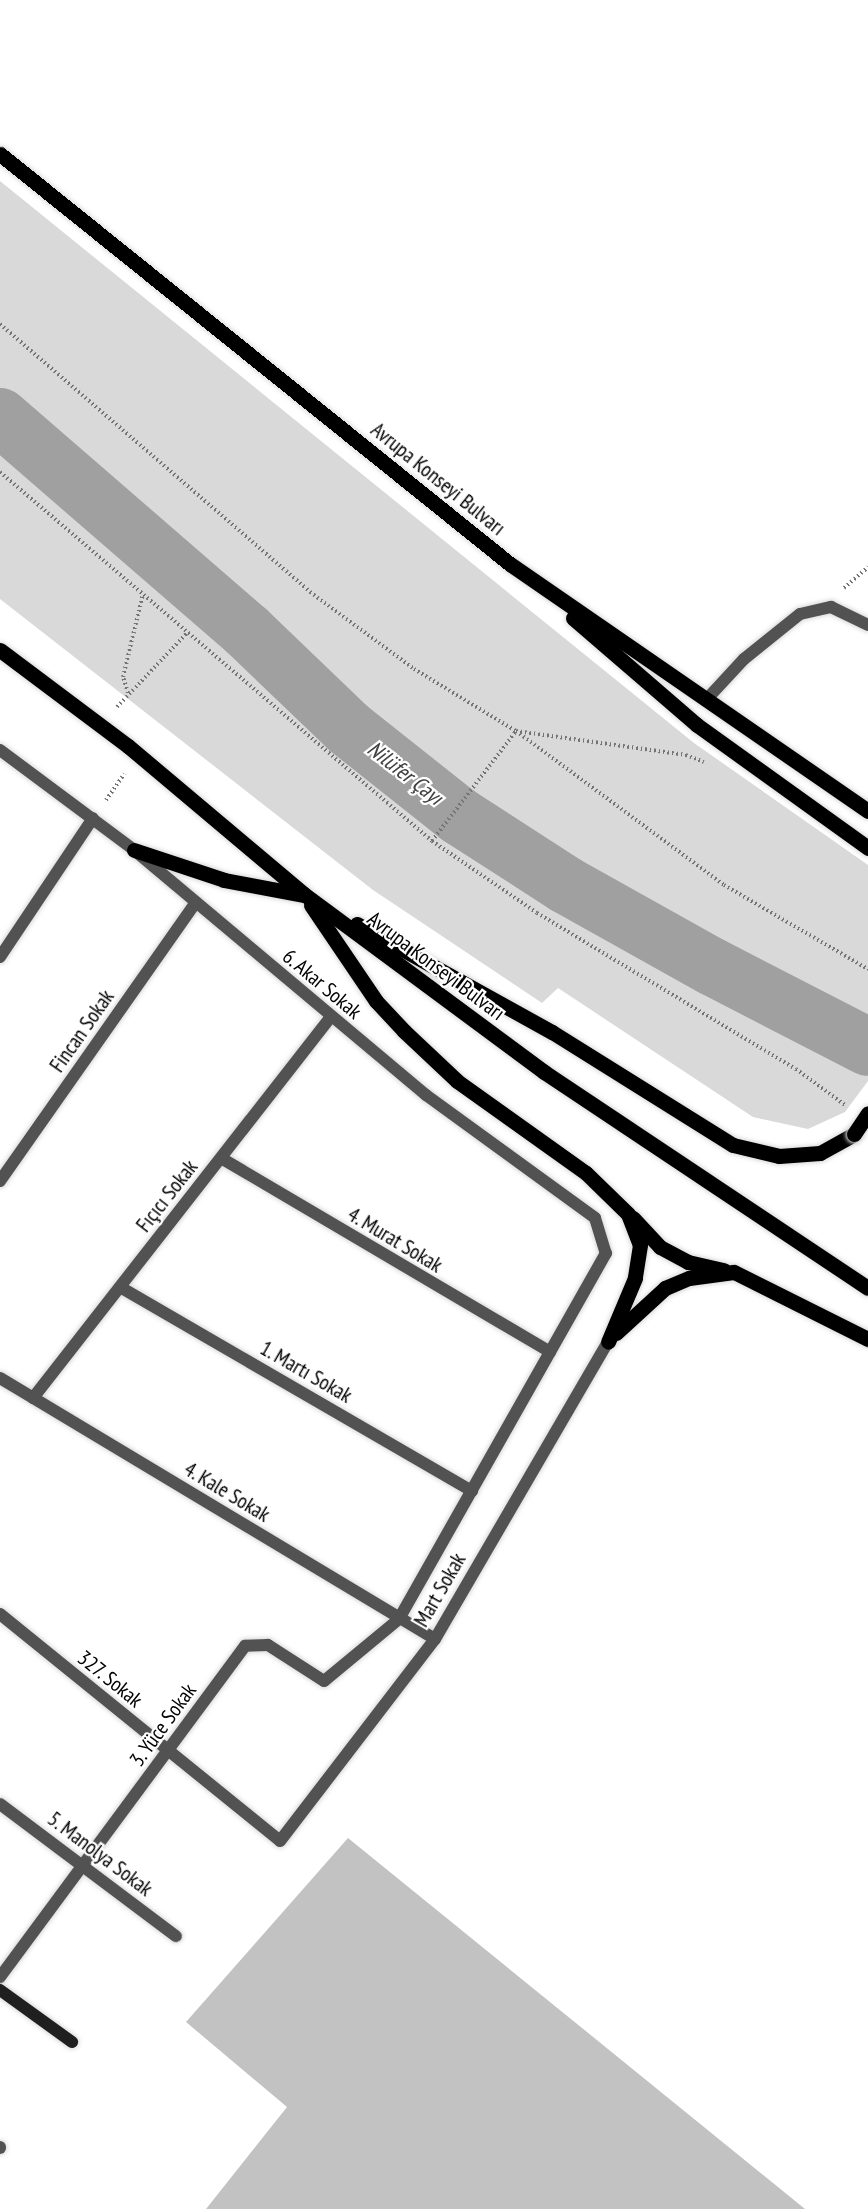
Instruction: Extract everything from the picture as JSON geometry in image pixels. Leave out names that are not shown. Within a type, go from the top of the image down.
[{"type":"main road","name":"Avrupa Konseyi Bulvarı","points":[[0,154],[510,564],[868,811]]},
{"type":"main road","points":[[510,564],[697,725],[868,848]]},
{"type":"main road","name":"Avrupa Konseyi Bulvarı","points":[[0,650],[128,746],[305,895],[544,1072],[868,1288]]},
{"type":"main road","points":[[134,850],[224,880],[305,895],[552,1032],[733,1145],[779,1156],[820,1152],[854,1134],[868,1113]]},
{"type":"main road","points":[[305,895],[376,1001],[404,1031],[457,1081],[586,1173],[660,1247],[688,1262],[734,1272],[868,1339]]},
{"type":"main road","points":[[608,1342],[634,1278],[640,1245],[628,1214]]},
{"type":"main road","points":[[608,1342],[644,1303],[665,1288],[689,1278],[734,1272]]},
{"type":"main road","points":[[0,1990],[72,2042]]},
{"type":"street","points":[[706,700],[744,659],[800,614],[831,607],[868,625]]},
{"type":"street","name":"6. Akar Sokak","points":[[0,750],[134,850],[195,904],[426,1095],[595,1218],[606,1253]]},
{"type":"street","points":[[0,957],[93,818]]},
{"type":"street","name":"Fincan Sokak","points":[[0,1181],[195,904]]},
{"type":"street","name":"Fıçıcı Sokak","points":[[33,1398],[331,1017]]},
{"type":"street","name":"4. Murat Sokak","points":[[221,1158],[550,1352]]},
{"type":"street","name":"Mart Sokak","points":[[399,1619],[606,1253]]},
{"type":"street","name":"1. Martı Sokak","points":[[120,1287],[472,1491]]},
{"type":"street","name":"Mart Sokak","points":[[280,1841],[435,1639],[608,1342]]},
{"type":"street","name":"4. Kale Sokak","points":[[0,1378],[435,1639]]},
{"type":"street","name":"327. Sokak","points":[[0,1614],[280,1841]]},
{"type":"street","name":"3. Yüce Sokak","points":[[0,1977],[84,1867],[245,1646],[268,1645],[324,1681],[399,1619]]},
{"type":"street","name":"5. Manolya Sokak","points":[[0,1804],[176,1936]]},
{"type":"path","points":[[0,324],[310,592],[414,669],[516,731],[724,885],[868,969]]},
{"type":"path","points":[[0,472],[432,841],[537,913],[796,1069],[850,1108]]},
{"type":"path","points":[[128,693],[123,677],[144,594]]},
{"type":"path","points":[[114,710],[188,632]]},
{"type":"path","points":[[516,731],[686,755],[706,763]]},
{"type":"path","points":[[432,841],[516,731]]},
{"type":"shaded area","points":[[0,181],[694,743],[868,865],[868,1081],[845,1112],[808,1129],[753,1117],[558,988],[542,1003],[373,890],[0,599]]},
{"type":"building","points":[[348,1838],[805,2209],[206,2209],[287,2107],[186,2022]]},
{"type":"waterway","name":"Nilüfer Çayı","points":[[0,417],[247,631],[348,728],[459,816],[566,885],[713,967],[868,1047]]}]
